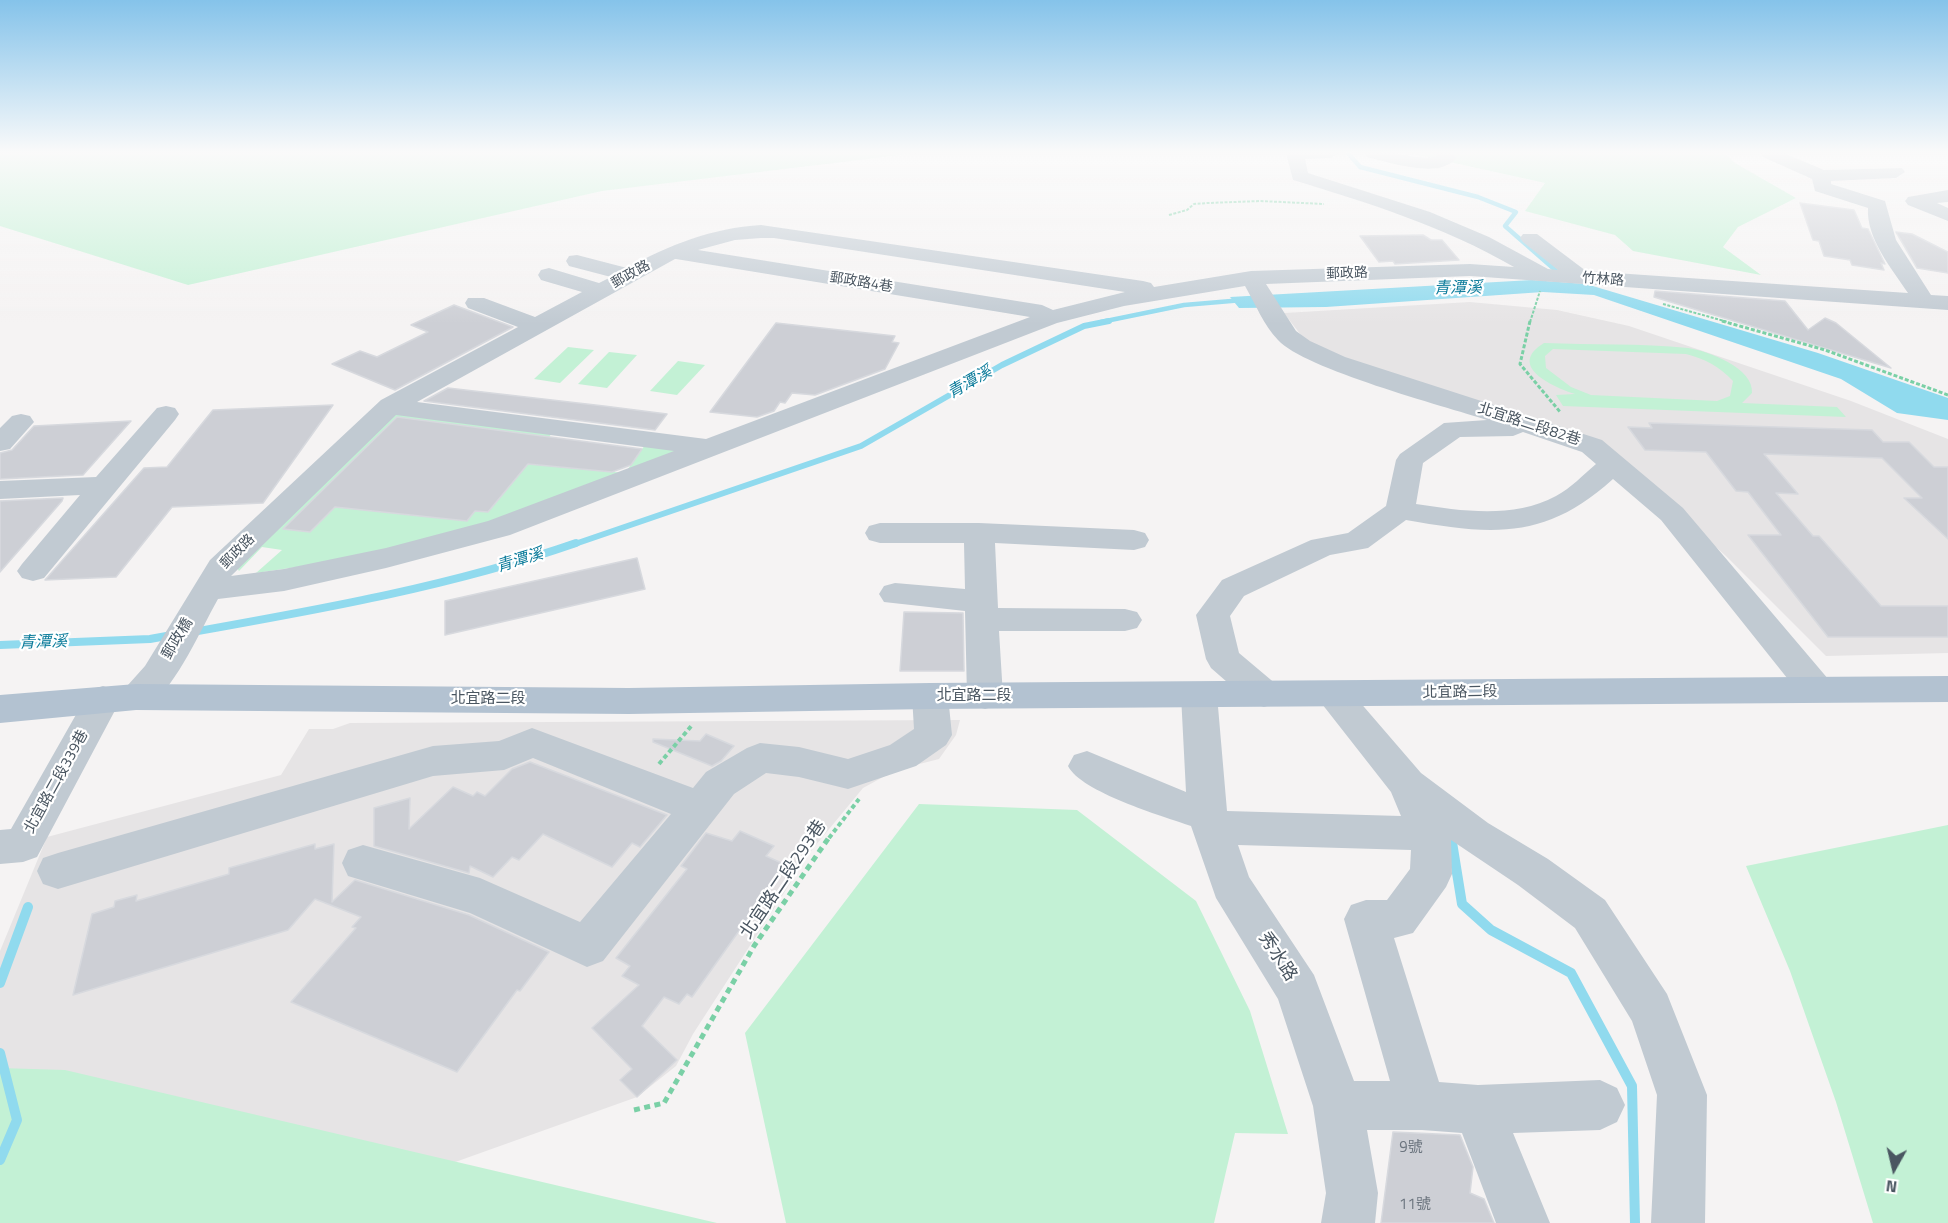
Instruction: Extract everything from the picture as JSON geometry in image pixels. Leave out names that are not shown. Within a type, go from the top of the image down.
[{"type":"main road","name":"北宜路二段","points":[[0,709],[132,690],[629,701],[930,696],[1948,689]]},
{"type":"street","name":"竹林路","points":[[1400,210],[1503,250],[1545,276],[1948,303]]},
{"type":"street","points":[[1457,210],[1488,226],[1529,254],[1545,276]]},
{"type":"street","points":[[1877,210],[1894,255],[1924,301]]},
{"type":"street","name":"郵政路","points":[[210,587],[390,406],[672,252],[710,238],[744,232],[774,232],[1142,287],[1150,295]]},
{"type":"street","points":[[1530,238],[1585,279]]},
{"type":"street","name":"郵政路4巷","points":[[672,252],[1042,312],[1049,318]]},
{"type":"street","points":[[577,261],[630,275]]},
{"type":"street","name":"郵政路","points":[[210,587],[284,580],[386,558],[499,528],[1049,318],[1150,295],[1251,278],[1470,270],[1545,276]]},
{"type":"street","points":[[549,275],[601,291]]},
{"type":"street","name":"北宜路二段82巷","points":[[1251,278],[1287,336],[1301,346],[1336,362],[1553,424],[1592,446],[1672,514],[1816,689]]},
{"type":"street","points":[[476,303],[537,326]]},
{"type":"street","points":[[390,406],[708,448]]},
{"type":"street","points":[[33,571],[166,414]]},
{"type":"street","points":[[0,443],[21,422]]},
{"type":"street","points":[[1264,694],[1223,659],[1213,615],[1233,588],[1322,548],[1357,542],[1400,510],[1410,460],[1454,429],[1553,424]]},
{"type":"street","points":[[1400,510],[1456,520],[1519,519],[1566,502],[1613,464]]},
{"type":"street","points":[[0,490],[104,485]]},
{"type":"street","points":[[880,533],[979,533],[1134,540]]},
{"type":"street","points":[[979,533],[984,610],[985,696]]},
{"type":"street","name":"郵政橋","points":[[132,690],[210,587]]},
{"type":"street","points":[[895,594],[984,610],[1125,620]]},
{"type":"street","name":"北宜路二段339巷","points":[[0,847],[23,845],[132,690]]},
{"type":"street","name":"秀水路","points":[[1199,695],[1209,821],[1231,885],[1298,990],[1338,1106],[1352,1193],[1348,1223]]},
{"type":"street","points":[[1333,695],[1407,784],[1474,835],[1533,872],[1590,914],[1651,1010],[1682,1095],[1678,1223]]},
{"type":"street","points":[[363,863],[480,897],[587,946],[720,783],[760,758],[799,762],[848,774],[903,756],[933,735],[930,696]]},
{"type":"street","points":[[58,872],[433,760],[504,755],[532,742],[700,808]]},
{"type":"street","points":[[1087,766],[1209,821],[1428,834]]},
{"type":"street","points":[[1407,784],[1432,843],[1431,874],[1398,919],[1366,919],[1422,1105]]},
{"type":"street","points":[[1338,1106],[1422,1105],[1478,1110],[1600,1104]]},
{"type":"street","points":[[1478,1110],[1523,1223]]},
{"type":"path","points":[[1169,215],[1187,210]]},
{"type":"path","points":[[1653,301],[1825,350],[1948,395]]},
{"type":"path","points":[[1533,310],[1520,364],[1553,424]]},
{"type":"path","points":[[641,785],[693,724]]},
{"type":"path","name":"北宜路二段293巷","points":[[634,1110],[664,1103],[698,1035],[814,854],[866,791]]},
{"type":"shaded area","points":[[1470,302],[1557,310],[1629,326],[1851,401],[1948,439],[1948,653],[1826,656],[1726,556],[1594,439],[1341,359],[1307,343],[1284,313]]},
{"type":"shaded area","points":[[960,720],[956,735],[939,759],[896,770],[863,788],[811,851],[693,1034],[676,1066],[637,1097],[405,1180],[0,1120],[0,951],[47,837],[281,775],[309,729],[333,729],[350,723]]},
{"type":"green space","points":[[0,210],[518,210],[188,285],[0,226]]},
{"type":"green space","points":[[1772,210],[1738,227],[1723,247],[1761,275],[1633,251],[1615,235],[1525,211]]},
{"type":"green space","points":[[1544,343],[1688,348],[1718,357],[1746,376],[1751,384],[1752,393],[1742,403],[1837,407],[1846,417],[1563,406],[1556,395],[1575,394],[1546,381],[1537,374],[1531,367],[1530,360],[1534,352]],"holes":[[[1553,349],[1686,354],[1711,364],[1728,376],[1733,381],[1730,396],[1717,401],[1591,395],[1571,387],[1546,368],[1545,356]]]},
{"type":"green space","points":[[568,347],[594,350],[560,383],[534,379]]},
{"type":"green space","points":[[609,352],[637,355],[607,388],[578,384]]},
{"type":"green space","points":[[678,361],[705,365],[677,395],[650,391]]},
{"type":"green space","points":[[404,413],[553,432],[545,442],[368,510],[467,521],[475,511],[488,512],[528,464],[625,473],[645,445],[686,451],[517,513],[385,554],[256,573],[282,550],[262,547],[239,571],[235,565],[390,416]]},
{"type":"green space","points":[[919,804],[1077,810],[1196,901],[1250,1011],[1288,1134],[1235,1133],[1214,1223],[786,1223],[745,1033]]},
{"type":"green space","points":[[1948,825],[1948,1223],[1873,1223],[1836,1102],[1790,971],[1746,866]]},
{"type":"green space","points":[[0,1068],[65,1070],[717,1223],[0,1223]]},
{"type":"water","points":[[1532,280],[1586,284],[1818,353],[1948,398],[1948,420],[1897,413],[1841,379],[1594,295],[1543,292],[1326,307],[1239,308],[1230,297]]},
{"type":"building","points":[[1802,210],[1854,210],[1862,228],[1868,229],[1885,264],[1881,263],[1884,270],[1852,265],[1850,260],[1824,256],[1819,241],[1813,240]]},
{"type":"building","points":[[1896,232],[1912,234],[1948,252],[1948,273],[1917,268]]},
{"type":"building","points":[[1423,235],[1431,240],[1442,240],[1459,260],[1395,264],[1393,261],[1379,262],[1360,236]]},
{"type":"building","points":[[1655,291],[1785,301],[1808,330],[1825,318],[1836,323],[1891,368],[1654,297]]},
{"type":"building","points":[[454,305],[513,327],[395,390],[332,364],[360,351],[377,357],[428,332],[411,325]]},
{"type":"building","points":[[776,323],[895,336],[892,342],[899,343],[885,369],[815,395],[792,393],[785,403],[780,402],[774,411],[757,417],[710,412]]},
{"type":"building","points":[[448,388],[667,414],[655,430],[424,401]]},
{"type":"building","points":[[333,405],[263,503],[172,507],[116,577],[45,580],[144,468],[167,467],[213,410]]},
{"type":"building","points":[[397,417],[642,449],[631,465],[612,472],[528,464],[488,512],[475,511],[467,521],[335,507],[310,532],[283,529]]},
{"type":"building","points":[[131,421],[83,475],[0,479],[0,453],[12,450],[34,426]]},
{"type":"building","points":[[1649,423],[1872,430],[1883,442],[1909,442],[1934,467],[1948,467],[1948,539],[1904,498],[1922,498],[1882,458],[1764,454],[1798,494],[1776,493],[1813,536],[1819,536],[1881,606],[1948,606],[1948,637],[1828,637],[1748,535],[1781,535],[1748,492],[1736,491],[1706,452],[1645,450],[1628,427],[1652,428]]},
{"type":"building","points":[[63,498],[62,501],[0,572],[0,501]]},
{"type":"building","points":[[637,558],[645,589],[445,635],[445,601]]},
{"type":"building","points":[[904,612],[963,613],[964,671],[900,671]]},
{"type":"building","points":[[706,734],[734,746],[721,761],[712,766],[653,742],[653,739],[700,741]]},
{"type":"building","points":[[530,762],[667,815],[640,847],[632,843],[612,867],[543,834],[519,860],[512,857],[493,877],[470,866],[469,873],[374,846],[374,808],[410,798],[409,829],[453,787],[473,796],[477,792],[485,796],[512,769]]},
{"type":"building","points":[[740,831],[774,846],[766,856],[786,865],[692,997],[687,994],[679,1004],[664,997],[642,1026],[677,1060],[637,1097],[620,1080],[632,1069],[592,1028],[639,985],[622,976],[630,966],[616,958],[687,869],[681,866],[706,833],[732,841]]},
{"type":"building","points":[[315,844],[315,849],[334,844],[332,902],[355,880],[469,915],[549,952],[520,991],[517,990],[457,1072],[291,1002],[356,928],[352,927],[361,917],[315,899],[288,930],[73,995],[92,914],[114,907],[115,901],[137,895],[136,901],[229,874],[229,868]]},
{"type":"building","points":[[1393,1132],[1460,1135],[1473,1167],[1470,1193],[1484,1199],[1494,1223],[1381,1223]]},
{"type":"waterway","points":[[1511,210],[1516,212],[1505,226],[1562,276]]},
{"type":"waterway","name":"青潭溪","points":[[1101,322],[1184,305],[1243,300]]},
{"type":"waterway","name":"青潭溪","points":[[572,545],[861,446],[1002,365],[1084,326],[1109,321]]},
{"type":"waterway","name":"青潭溪","points":[[193,632],[338,605],[434,584],[576,543]]},
{"type":"waterway","name":"青潭溪","points":[[0,645],[150,639],[172,635]]},
{"type":"waterway","points":[[1450,831],[1451,838]]},
{"type":"waterway","points":[[1451,836],[1462,904],[1491,930],[1571,973],[1632,1086],[1635,1223]]},
{"type":"waterway","points":[[0,983],[28,907]]},
{"type":"waterway","points":[[0,1053],[17,1120],[0,1160]]}]
